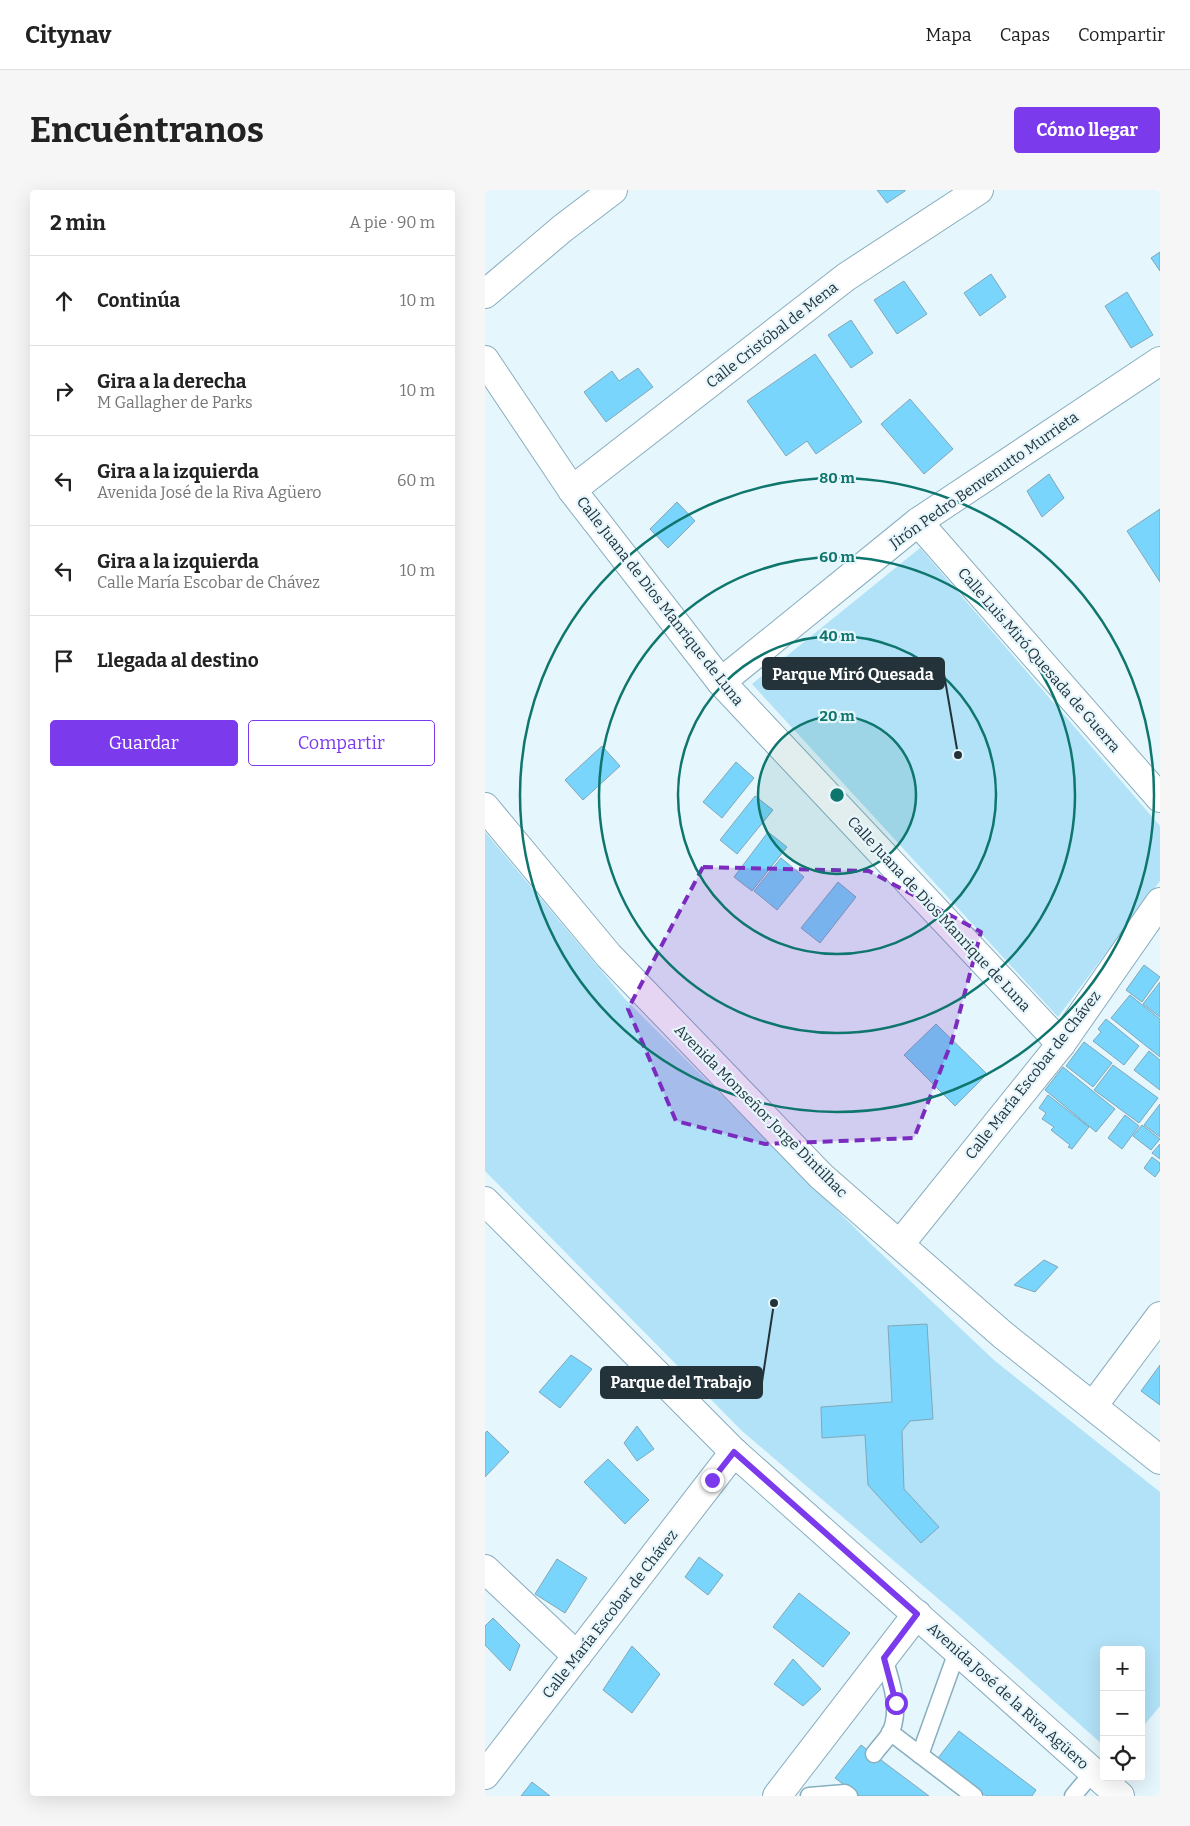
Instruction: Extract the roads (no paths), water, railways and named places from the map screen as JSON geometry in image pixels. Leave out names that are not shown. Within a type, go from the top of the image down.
[{"type":"street","points":[[485,294],[563,228],[613,190]]},
{"type":"street","name":"Calle Cristóbal de Mena","points":[[572,490],[846,277],[979,190]]},
{"type":"street","name":"Calle Juana de Dios Manrique de Luna","points":[[485,360],[572,490],[721,682],[1061,1044]]},
{"type":"street","name":"Jirón Pedro Benvenutto Murrieta","points":[[721,682],[918,522],[1159,364]]},
{"type":"street","name":"Calle Luis Miró Quesada de Guerra","points":[[918,522],[1160,798]]},
{"type":"street","name":"Avenida Monseñor Jorge Dintilhac","points":[[485,808],[616,963],[821,1176],[1003,1335],[1160,1460]]},
{"type":"street","name":"Calle María Escobar de Chávez","points":[[900,1244],[1061,1044],[1160,902]]},
{"type":"street","name":"Avenida José de la Riva Agüero","points":[[485,1201],[734,1452],[1120,1796]]},
{"type":"street","points":[[1093,1406],[1160,1316]]},
{"type":"street","name":"Calle María Escobar de Chávez","points":[[485,1775],[734,1452]]},
{"type":"street","points":[[485,1569],[577,1656]]},
{"type":"street","points":[[777,1796],[917,1614]]},
{"type":"lane","points":[[920,1755],[958,1650]]},
{"type":"lane","points":[[874,1754],[890,1732],[896,1703],[884,1658]]},
{"type":"lane","points":[[890,1732],[974,1796]]},
{"type":"lane","points":[[1073,1796],[1093,1772]]},
{"type":"lane","points":[[809,1796],[847,1792]]},
{"type":"place","name":"Parque Miró Quesada","points":[[958,755]]},
{"type":"place","name":"Parque del Trabajo","points":[[774,1303]]}]
